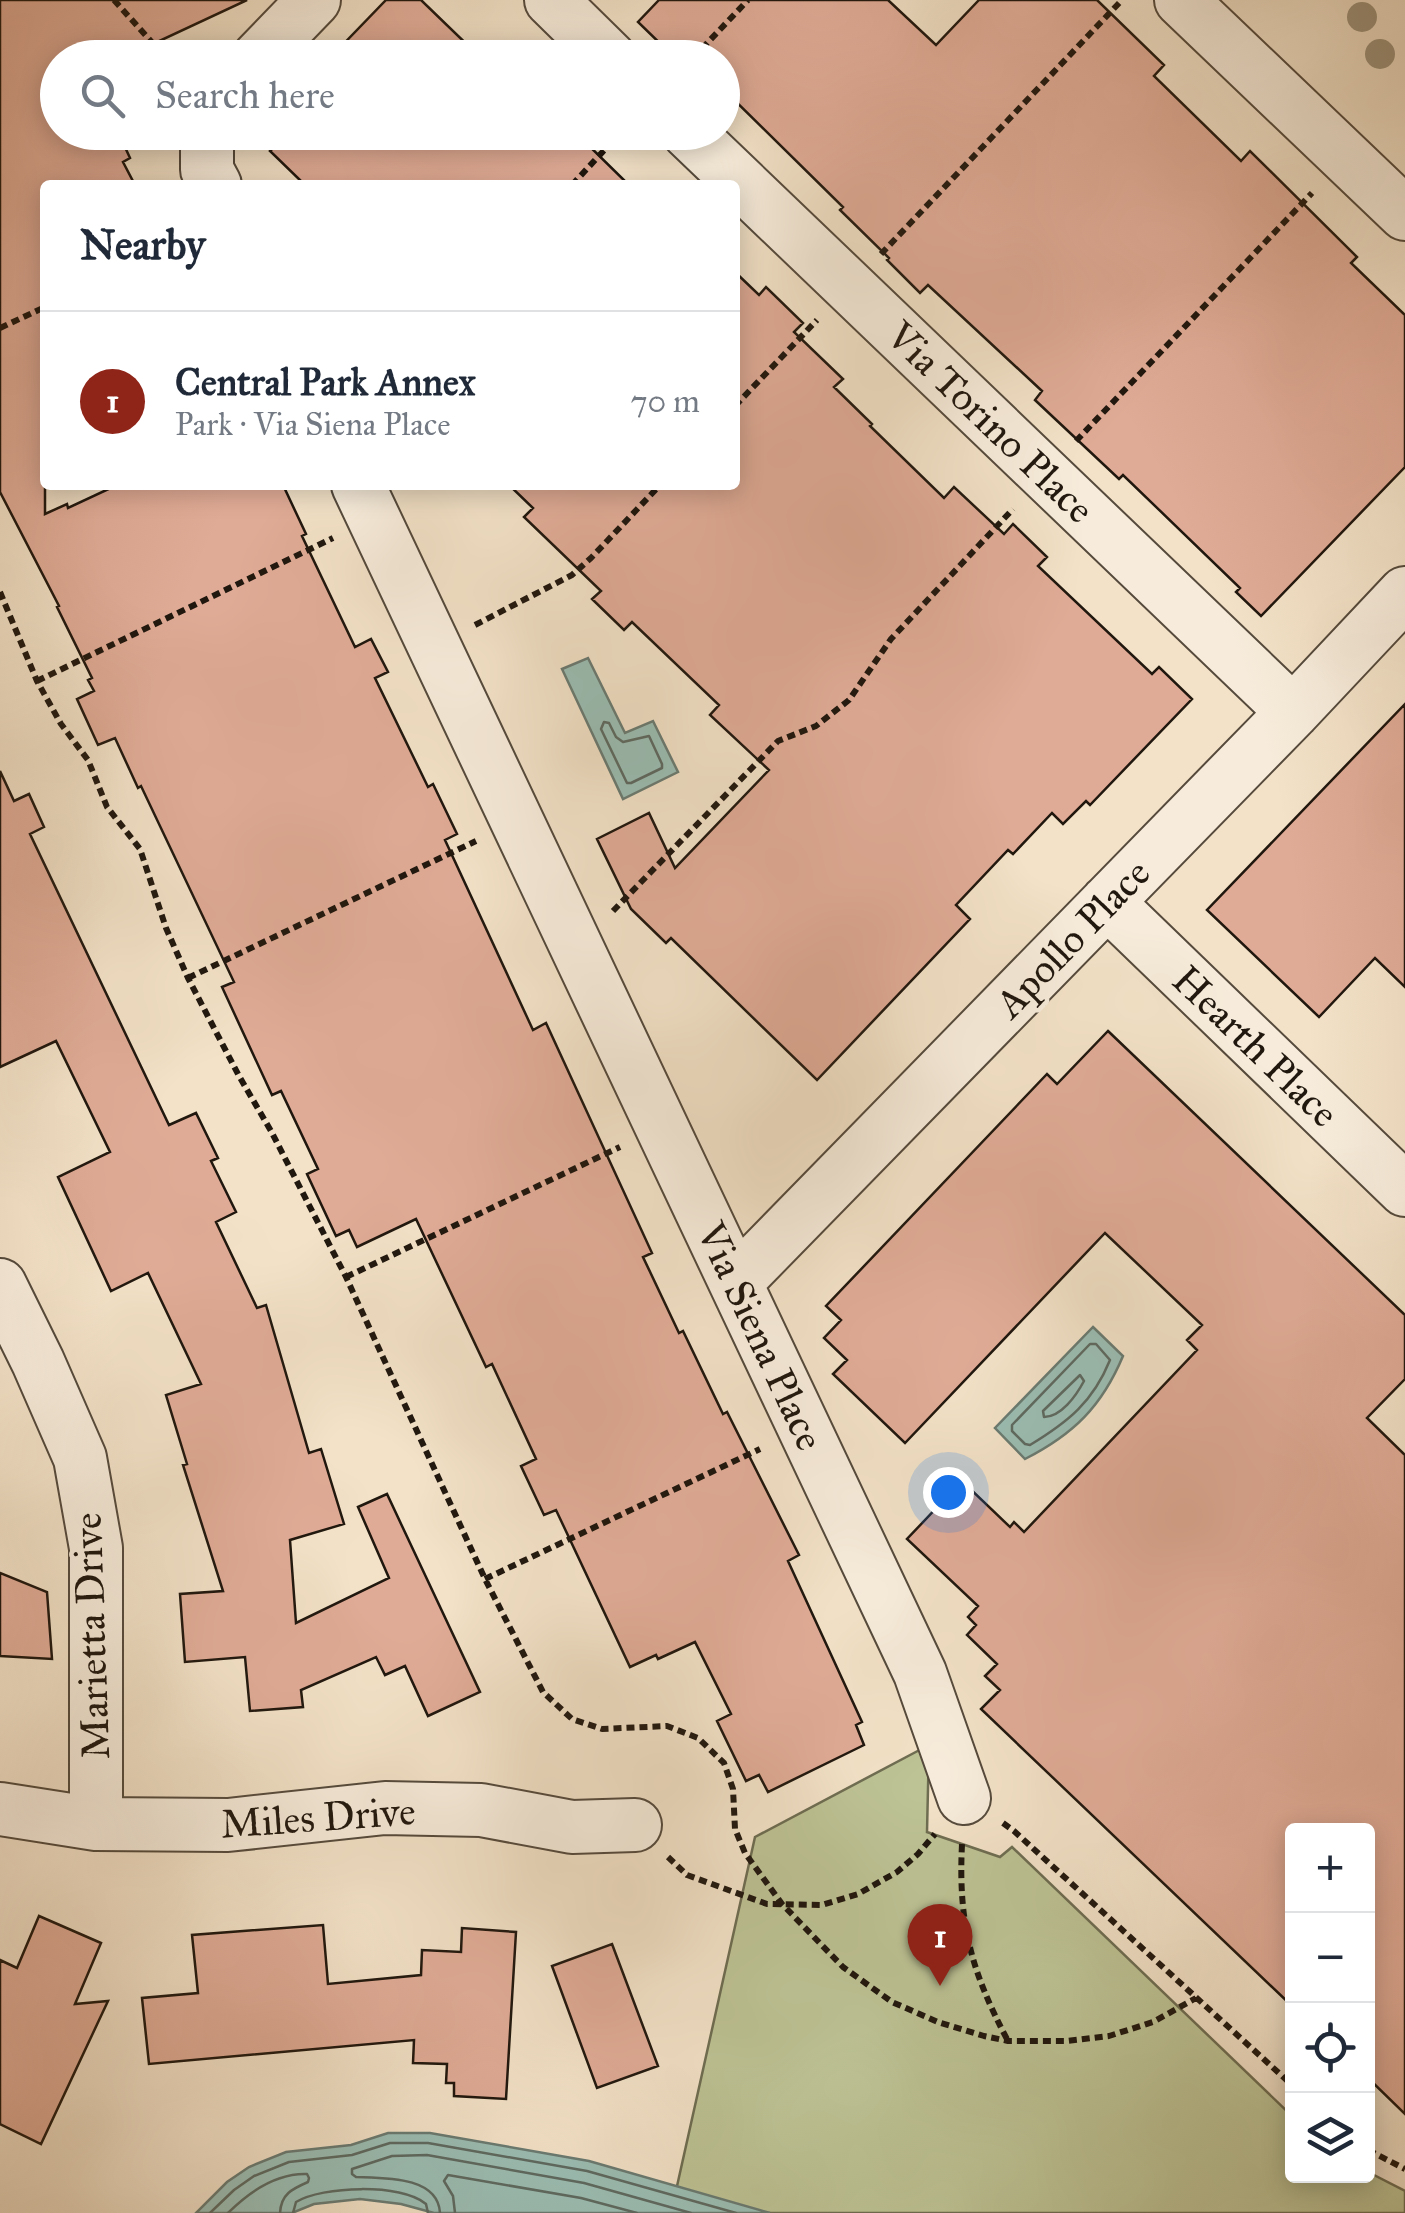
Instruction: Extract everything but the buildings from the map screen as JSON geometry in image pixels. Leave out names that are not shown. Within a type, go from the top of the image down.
[{"type":"street","points":[[275,40],[314,0]]},
{"type":"street","points":[[551,0],[592,40]]},
{"type":"street","points":[[1181,0],[1405,214]]},
{"type":"street","points":[[208,150],[208,170],[213,180]]},
{"type":"street","name":"Via Torino Place","points":[[707,150],[738,180]]},
{"type":"street","name":"Via Torino Place","points":[[740,182],[1293,712]]},
{"type":"street","name":"Via Siena Place","points":[[366,502],[920,1673],[964,1798]]},
{"type":"street","name":"Apollo Place","points":[[736,1282],[1405,593]]},
{"type":"street","name":"Hearth Place","points":[[1107,902],[1405,1190]]},
{"type":"street","name":"Marietta Drive","points":[[0,1285],[80,1458],[96,1548],[96,1824]]},
{"type":"street","name":"Miles Drive","points":[[0,1809],[96,1824],[228,1825],[385,1808],[480,1810],[572,1827],[635,1824]]},
{"type":"path","points":[[114,0],[150,40]]},
{"type":"path","points":[[710,40],[748,0]]},
{"type":"path","points":[[740,401],[1122,0]]},
{"type":"path","points":[[577,180],[605,150]]},
{"type":"path","points":[[578,948],[778,741],[816,726],[849,700],[891,639],[1346,158]]},
{"type":"path","points":[[0,328],[40,309]]},
{"type":"path","points":[[434,645],[572,575],[655,490]]},
{"type":"path","points":[[37,680],[366,502]]},
{"type":"path","points":[[0,592],[60,724],[88,760],[107,807],[140,849],[166,928],[188,978],[346,1277],[485,1579],[543,1692],[572,1719],[602,1729],[668,1726],[698,1738],[724,1763],[733,1789],[734,1829],[745,1853],[782,1904],[843,1967],[892,2002],[938,2022],[1008,2041],[1066,2041],[1110,2036],[1154,2022],[1196,1998]]},
{"type":"path","points":[[188,978],[518,822]]},
{"type":"path","points":[[346,1277],[662,1126]]},
{"type":"path","points":[[485,1579],[804,1430]]},
{"type":"path","points":[[635,1824],[687,1875],[767,1904],[822,1905],[858,1894],[896,1872],[918,1854],[964,1798]]},
{"type":"path","points":[[964,1798],[1014,1831],[1285,2079]]},
{"type":"path","points":[[964,1798],[961,1872],[969,1950],[1008,2041]]},
{"type":"path","points":[[1375,2154],[1405,2169]]},
{"type":"green space","points":[[929,1745],[927,1832],[1000,1857],[1012,1847],[1285,2109],[1285,2183],[1375,2183],[1375,2176],[1405,2191],[1405,2213],[671,2213],[755,1837]]},
{"type":"water","points":[[588,658],[625,733],[653,721],[678,772],[623,799],[562,669]]},
{"type":"water","points":[[1093,1327],[1123,1356],[1115,1374],[1085,1417],[1025,1459],[995,1428]]},
{"type":"water","points":[[388,2133],[430,2133],[589,2161],[770,2213],[434,2213],[360,2199],[314,2204],[292,2213],[196,2213],[227,2182],[249,2167],[286,2152],[351,2145]]},
{"type":"place","name":"Central Park Annex","points":[[940,1986]]}]
